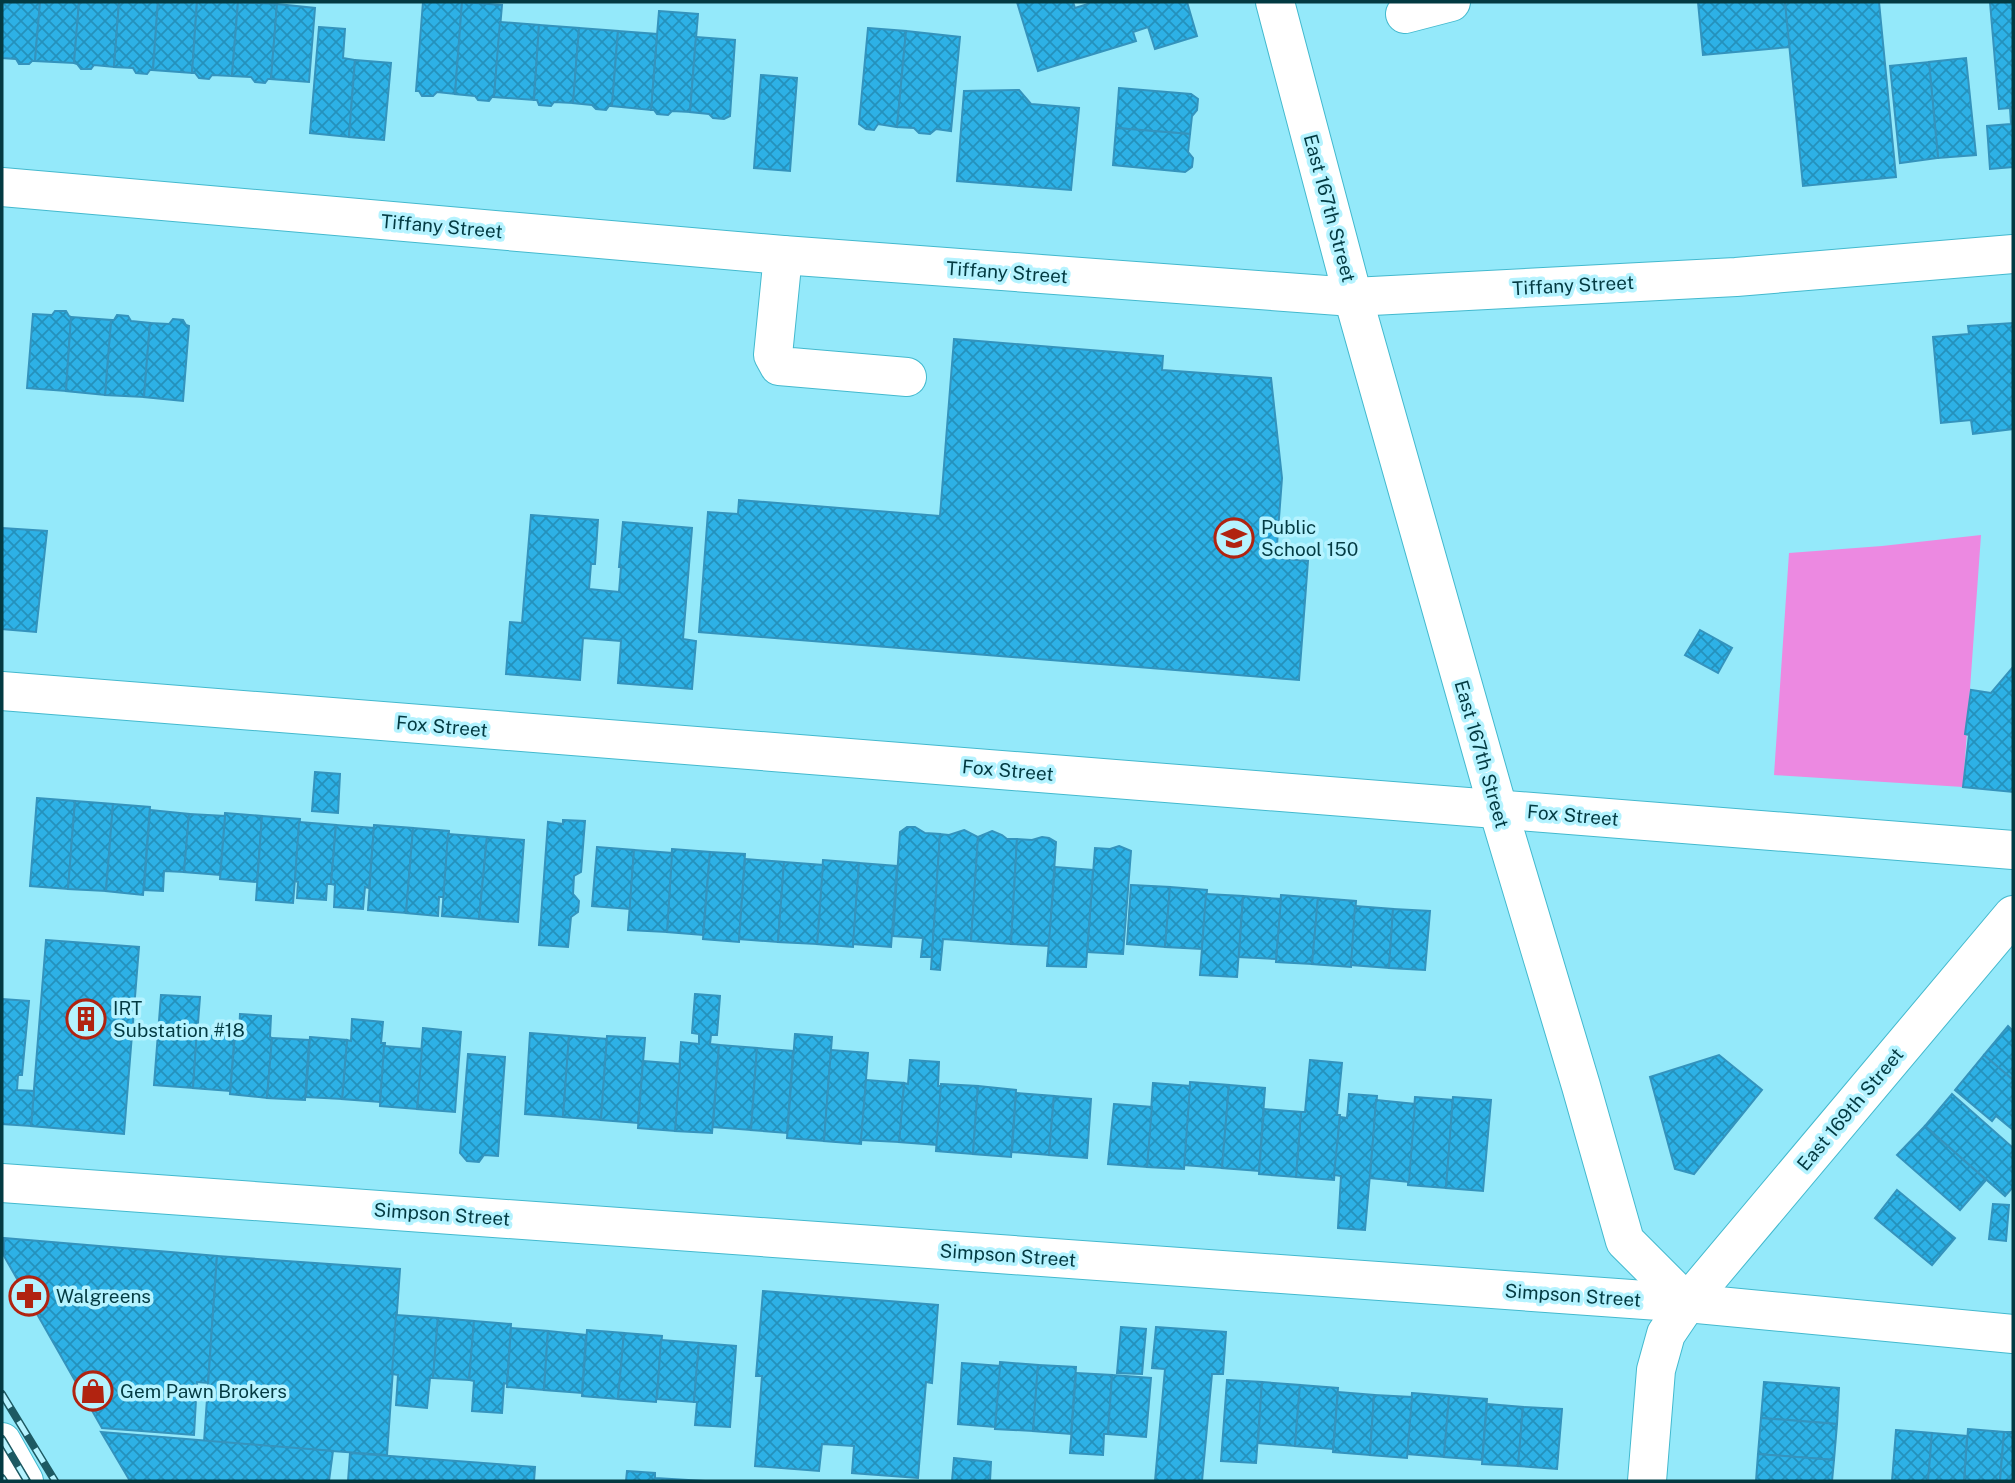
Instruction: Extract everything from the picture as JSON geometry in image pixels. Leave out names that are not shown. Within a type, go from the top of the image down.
[{"type":"street","name":"East 167th Street","points":[[1275,2],[1353,297],[1497,809],[1625,1241],[1687,1303]]},
{"type":"street","points":[[1405,14],[1451,2]]},
{"type":"street","name":"Tiffany Street","points":[[2,187],[783,256],[1353,297],[1736,277],[2013,254]]},
{"type":"street","points":[[783,256],[773,355],[779,366],[906,377]]},
{"type":"street","name":"Fox Street","points":[[2,691],[2013,850]]},
{"type":"street","name":"East 169th Street","points":[[1687,1303],[2013,915]]},
{"type":"street","name":"Simpson Street","points":[[2,1183],[1687,1303],[2013,1334]]},
{"type":"street","points":[[1647,1481],[1656,1370],[1666,1334],[1687,1303]]},
{"type":"street","points":[[2,1442],[24,1481]]},
{"type":"shaded area","points":[[1981,535],[1963,787],[1774,775],[1789,553]]},
{"type":"building","points":[[2,2],[40,2],[35,61],[29,64],[19,64],[16,59],[2,58]]},
{"type":"building","points":[[40,2],[79,2],[74,63],[35,61]]},
{"type":"building","points":[[79,2],[119,2],[114,67],[94,65],[91,69],[81,69],[74,63]]},
{"type":"building","points":[[119,2],[158,2],[153,70],[147,74],[136,73],[133,68],[114,67]]},
{"type":"building","points":[[158,2],[197,2],[192,73],[153,70]]},
{"type":"building","points":[[197,2],[238,2],[232,76],[212,75],[209,79],[199,78],[192,73]]},
{"type":"building","points":[[238,2],[277,4],[271,79],[265,83],[255,82],[251,77],[232,76]]},
{"type":"building","points":[[423,2],[462,2],[455,94],[437,92],[433,96],[422,96],[416,91]]},
{"type":"building","points":[[462,2],[502,5],[494,97],[489,101],[455,94]]},
{"type":"building","points":[[1017,2],[1073,2],[1075,8],[1088,4],[1087,2],[1187,2],[1197,36],[1155,49],[1148,27],[1133,32],[1136,41],[1038,71]]},
{"type":"building","points":[[1698,2],[1785,2],[1790,47],[1703,55]]},
{"type":"building","points":[[1785,2],[1879,2],[1896,177],[1803,186]]},
{"type":"building","points":[[1990,2],[2013,2],[2013,167],[1990,169],[1987,126],[2011,124],[2010,108],[1999,109]]},
{"type":"building","points":[[277,4],[315,8],[309,82],[271,79]]},
{"type":"building","points":[[659,11],[698,14],[690,112],[672,111],[668,115],[657,114],[651,110]]},
{"type":"building","points":[[500,22],[539,25],[534,100],[494,97]]},
{"type":"building","points":[[539,25],[579,28],[573,103],[554,102],[551,106],[539,105],[537,100],[534,100]]},
{"type":"building","points":[[319,27],[345,29],[343,58],[355,60],[349,137],[310,133]]},
{"type":"building","points":[[579,28],[618,31],[612,106],[606,110],[573,103]]},
{"type":"building","points":[[868,28],[906,31],[897,127],[878,124],[874,130],[859,124]]},
{"type":"building","points":[[618,31],[657,34],[651,110],[612,106]]},
{"type":"building","points":[[906,31],[960,37],[951,131],[936,129],[930,134],[919,133],[914,128],[897,127]]},
{"type":"building","points":[[696,37],[735,40],[730,116],[724,119],[690,112]]},
{"type":"building","points":[[1966,58],[1976,155],[1938,158],[1929,62]]},
{"type":"building","points":[[355,60],[391,63],[384,140],[349,137]]},
{"type":"building","points":[[1929,62],[1938,158],[1900,163],[1890,66]]},
{"type":"building","points":[[761,75],[797,78],[790,171],[754,168]]},
{"type":"building","points":[[1119,88],[1191,94],[1198,99],[1190,134],[1116,128]]},
{"type":"building","points":[[1019,90],[1031,104],[1079,108],[1071,190],[957,181],[964,91]]},
{"type":"building","points":[[1116,128],[1190,134],[1188,152],[1193,158],[1192,167],[1185,172],[1113,165]]},
{"type":"building","points":[[55,311],[66,311],[71,317],[66,391],[27,388],[33,314],[52,315]]},
{"type":"building","points":[[117,315],[128,316],[131,321],[150,323],[144,397],[105,395],[111,320]]},
{"type":"building","points":[[71,317],[111,320],[105,395],[66,391]]},
{"type":"building","points":[[173,319],[183,320],[189,326],[183,401],[144,397],[150,323],[169,324]]},
{"type":"building","points":[[2013,323],[2013,429],[1973,434],[1971,420],[1941,423],[1933,337],[1969,334],[1968,326]]},
{"type":"building","points":[[954,339],[1163,356],[1162,370],[1271,378],[1282,478],[1276,558],[1308,561],[1299,680],[699,632],[708,512],[738,514],[739,500],[940,516]]},
{"type":"building","points":[[531,515],[598,520],[595,564],[591,564],[589,589],[619,592],[623,522],[692,528],[683,639],[696,641],[692,689],[618,683],[621,641],[583,638],[580,680],[506,674],[510,622],[522,623]]},
{"type":"building","points":[[2,528],[47,531],[36,632],[2,629]]},
{"type":"building","points":[[1700,630],[1732,648],[1718,673],[1685,655]]},
{"type":"building","points":[[2013,667],[2013,792],[1963,787],[1969,735],[1965,734],[1971,690],[1991,693]]},
{"type":"building","points":[[315,772],[340,774],[338,813],[312,811]]},
{"type":"building","points":[[37,798],[75,801],[68,889],[30,886]]},
{"type":"building","points":[[75,801],[113,804],[106,891],[68,889]]},
{"type":"building","points":[[113,804],[150,807],[143,895],[106,891]]},
{"type":"building","points":[[150,810],[189,814],[184,872],[164,871],[163,891],[144,890]]},
{"type":"building","points":[[225,813],[262,816],[257,882],[220,879]]},
{"type":"building","points":[[189,814],[225,816],[220,875],[184,872]]},
{"type":"building","points":[[262,816],[300,819],[293,903],[256,900]]},
{"type":"building","points":[[563,820],[585,821],[581,872],[574,876],[573,894],[579,901],[578,912],[571,917],[568,947],[539,945],[548,822],[563,824]]},
{"type":"building","points":[[299,822],[336,825],[331,884],[327,884],[326,900],[297,898],[298,882],[295,881]]},
{"type":"building","points":[[336,825],[374,828],[369,888],[365,887],[363,909],[334,907],[335,885],[331,884]]},
{"type":"building","points":[[374,825],[413,828],[406,913],[368,910]]},
{"type":"building","points":[[907,827],[915,827],[925,833],[940,834],[932,957],[921,957],[923,938],[893,936],[900,832]]},
{"type":"building","points":[[413,828],[449,831],[444,897],[439,897],[438,916],[406,913]]},
{"type":"building","points":[[964,830],[978,837],[971,941],[943,939],[940,970],[931,969],[940,834],[949,835]]},
{"type":"building","points":[[992,831],[1007,839],[1017,839],[1011,944],[971,941],[978,837]]},
{"type":"building","points":[[448,834],[487,837],[479,919],[442,916]]},
{"type":"building","points":[[487,837],[524,840],[518,922],[479,919]]},
{"type":"building","points":[[1042,837],[1056,842],[1049,946],[1011,944],[1017,839],[1032,840]]},
{"type":"building","points":[[1119,846],[1131,851],[1123,954],[1087,952],[1095,848],[1110,849]]},
{"type":"building","points":[[597,847],[634,850],[630,909],[592,906]]},
{"type":"building","points":[[672,849],[710,852],[703,935],[667,932]]},
{"type":"building","points":[[634,850],[672,853],[667,932],[628,930]]},
{"type":"building","points":[[710,852],[745,854],[739,942],[703,939]]},
{"type":"building","points":[[745,859],[784,862],[778,942],[739,939]]},
{"type":"building","points":[[823,860],[859,863],[853,947],[817,944]]},
{"type":"building","points":[[784,862],[823,865],[817,944],[778,942]]},
{"type":"building","points":[[859,863],[897,866],[891,947],[853,944]]},
{"type":"building","points":[[1055,867],[1093,870],[1086,967],[1047,966]]},
{"type":"building","points":[[1131,885],[1170,887],[1165,947],[1127,944]]},
{"type":"building","points":[[1170,887],[1207,890],[1202,949],[1165,947]]},
{"type":"building","points":[[1206,894],[1243,896],[1237,977],[1200,975]]},
{"type":"building","points":[[1281,895],[1318,898],[1312,964],[1276,962]]},
{"type":"building","points":[[1243,896],[1281,899],[1276,959],[1239,957]]},
{"type":"building","points":[[1318,898],[1356,901],[1351,967],[1312,964]]},
{"type":"building","points":[[1355,906],[1393,909],[1389,968],[1351,965]]},
{"type":"building","points":[[1393,909],[1430,911],[1425,970],[1389,968]]},
{"type":"building","name":"IRT Substation #18","points":[[46,940],[139,947],[124,1134],[31,1126]]},
{"type":"building","points":[[695,994],[720,996],[717,1035],[711,1035],[710,1044],[719,1045],[712,1133],[675,1131],[681,1042],[699,1044],[699,1034],[692,1033]]},
{"type":"building","points":[[161,995],[200,997],[193,1088],[154,1085]]},
{"type":"building","points":[[2,999],[29,1001],[22,1075],[18,1075],[17,1090],[34,1091],[31,1126],[2,1124]]},
{"type":"building","points":[[240,1014],[271,1016],[267,1098],[230,1094],[235,1034],[239,1035]]},
{"type":"building","points":[[352,1019],[383,1022],[381,1043],[385,1043],[380,1102],[342,1099],[347,1040],[351,1041]]},
{"type":"building","points":[[2008,1026],[2013,1031],[2013,1080],[1984,1055]]},
{"type":"building","points":[[423,1028],[461,1032],[455,1112],[417,1109]]},
{"type":"building","points":[[197,1029],[235,1031],[230,1091],[193,1088]]},
{"type":"building","points":[[530,1033],[569,1036],[563,1117],[525,1114]]},
{"type":"building","points":[[795,1034],[832,1037],[824,1141],[787,1138]]},
{"type":"building","points":[[569,1036],[607,1039],[601,1120],[563,1117]]},
{"type":"building","points":[[607,1036],[645,1038],[638,1123],[601,1120]]},
{"type":"building","points":[[310,1037],[347,1040],[342,1099],[306,1097]]},
{"type":"building","points":[[272,1038],[309,1040],[305,1100],[267,1098]]},
{"type":"building","points":[[719,1045],[757,1048],[751,1130],[713,1127]]},
{"type":"building","points":[[384,1046],[422,1049],[417,1109],[380,1106]]},
{"type":"building","points":[[757,1048],[793,1051],[787,1133],[751,1130]]},
{"type":"building","points":[[831,1050],[868,1053],[861,1144],[824,1141]]},
{"type":"building","points":[[468,1054],[505,1057],[498,1156],[484,1155],[479,1162],[467,1161],[460,1153]]},
{"type":"building","points":[[1719,1055],[1762,1090],[1694,1174],[1675,1169],[1650,1077]]},
{"type":"building","points":[[1984,1055],[2013,1080],[2013,1130],[1996,1116],[1992,1121],[1955,1090]]},
{"type":"building","points":[[910,1060],[939,1062],[938,1086],[941,1086],[937,1145],[899,1142],[904,1083],[908,1084]]},
{"type":"building","points":[[1310,1060],[1342,1063],[1334,1180],[1296,1177],[1301,1112],[1305,1112]]},
{"type":"building","points":[[643,1061],[680,1064],[675,1131],[638,1128]]},
{"type":"building","points":[[866,1080],[904,1083],[899,1142],[861,1140]]},
{"type":"building","points":[[1190,1082],[1229,1085],[1222,1168],[1184,1165]]},
{"type":"building","points":[[1153,1083],[1190,1086],[1184,1169],[1147,1167]]},
{"type":"building","points":[[941,1084],[978,1086],[973,1154],[936,1151]]},
{"type":"building","points":[[1229,1085],[1265,1088],[1259,1171],[1222,1168]]},
{"type":"building","points":[[978,1086],[1016,1090],[1011,1157],[973,1154]]},
{"type":"building","points":[[1016,1093],[1054,1096],[1049,1155],[1012,1152]]},
{"type":"building","points":[[1349,1094],[1377,1096],[1365,1230],[1338,1228],[1341,1176],[1334,1175],[1340,1117],[1347,1118]]},
{"type":"building","points":[[1952,1094],[2013,1148],[2013,1187],[2005,1196],[1925,1126]]},
{"type":"building","points":[[1054,1096],[1091,1099],[1087,1158],[1049,1155]]},
{"type":"building","points":[[1415,1097],[1453,1100],[1446,1188],[1408,1185]]},
{"type":"building","points":[[1453,1097],[1491,1100],[1483,1191],[1446,1188]]},
{"type":"building","points":[[1376,1100],[1415,1104],[1409,1182],[1370,1178]]},
{"type":"building","points":[[1114,1104],[1152,1107],[1147,1167],[1108,1164]]},
{"type":"building","points":[[1264,1109],[1301,1112],[1296,1177],[1259,1174]]},
{"type":"building","points":[[1925,1126],[1986,1180],[1960,1210],[1897,1155]]},
{"type":"building","points":[[1897,1190],[1955,1238],[1932,1265],[1875,1218]]},
{"type":"building","points":[[1993,1204],[2009,1205],[2006,1241],[1989,1239]]},
{"type":"building","points":[[4,1238],[217,1256],[208,1383],[197,1382],[194,1435],[102,1428],[4,1256]]},
{"type":"building","points":[[217,1256],[400,1269],[387,1455],[204,1442]]},
{"type":"building","points":[[763,1291],[938,1305],[932,1383],[926,1382],[918,1478],[852,1473],[854,1446],[822,1444],[819,1471],[755,1466],[762,1376],[756,1376]]},
{"type":"building","points":[[396,1315],[438,1318],[433,1378],[430,1378],[427,1408],[396,1405],[398,1375],[392,1374]]},
{"type":"building","points":[[438,1318],[474,1321],[469,1380],[433,1378]]},
{"type":"building","points":[[474,1321],[511,1324],[502,1413],[472,1411],[474,1381],[469,1380]]},
{"type":"building","points":[[1121,1327],[1146,1329],[1142,1374],[1117,1373]]},
{"type":"building","points":[[1156,1327],[1226,1332],[1223,1374],[1212,1374],[1202,1481],[1155,1481],[1165,1369],[1152,1368]]},
{"type":"building","points":[[511,1328],[548,1331],[544,1390],[507,1387]]},
{"type":"building","points":[[587,1330],[624,1333],[618,1399],[582,1396]]},
{"type":"building","points":[[548,1331],[586,1335],[582,1393],[544,1390]]},
{"type":"building","points":[[624,1333],[662,1336],[656,1402],[618,1399]]},
{"type":"building","points":[[661,1340],[699,1343],[694,1402],[657,1399]]},
{"type":"building","points":[[699,1343],[736,1346],[730,1427],[695,1425],[697,1402],[694,1402]]},
{"type":"building","points":[[1000,1362],[1038,1365],[1033,1431],[995,1429]]},
{"type":"building","points":[[962,1363],[1000,1366],[995,1427],[958,1424]]},
{"type":"building","points":[[1038,1365],[1076,1367],[1071,1434],[1033,1431]]},
{"type":"building","points":[[1076,1373],[1112,1375],[1108,1434],[1104,1434],[1103,1455],[1070,1453]]},
{"type":"building","points":[[1112,1375],[1151,1378],[1146,1437],[1108,1434]]},
{"type":"building","points":[[1227,1380],[1262,1382],[1256,1463],[1221,1461]]},
{"type":"building","points":[[1262,1382],[1300,1385],[1295,1446],[1258,1443]]},
{"type":"building","points":[[1764,1382],[1839,1388],[1837,1424],[1761,1418]]},
{"type":"building","points":[[1300,1385],[1338,1388],[1333,1449],[1295,1446]]},
{"type":"building","points":[[1338,1392],[1374,1395],[1370,1455],[1333,1452]]},
{"type":"building","points":[[1412,1393],[1449,1396],[1444,1457],[1407,1454]]},
{"type":"building","points":[[1374,1395],[1412,1397],[1407,1458],[1370,1455]]},
{"type":"building","points":[[1449,1396],[1487,1399],[1482,1460],[1444,1457]]},
{"type":"building","points":[[1487,1404],[1523,1407],[1518,1466],[1482,1464]]},
{"type":"building","points":[[1523,1407],[1562,1409],[1557,1469],[1518,1466]]},
{"type":"building","points":[[1761,1418],[1837,1424],[1834,1460],[1758,1454]]},
{"type":"building","points":[[1968,1429],[2004,1432],[2000,1481],[1964,1481]]},
{"type":"building","points":[[1896,1430],[1932,1433],[1928,1481],[1892,1481]]},
{"type":"building","points":[[101,1432],[333,1451],[329,1481],[130,1481]]},
{"type":"building","points":[[2004,1432],[2013,1432],[2013,1481],[2000,1481]]},
{"type":"building","points":[[1932,1433],[1967,1436],[1964,1481],[1928,1481]]},
{"type":"building","points":[[350,1453],[535,1467],[534,1481],[348,1481]]},
{"type":"building","points":[[1758,1454],[1834,1460],[1832,1481],[1756,1481]]},
{"type":"building","points":[[954,1458],[991,1462],[990,1481],[952,1481]]},
{"type":"building","points":[[627,1471],[655,1473],[655,1478],[705,1481],[626,1481]]},
{"type":"railway","points":[[2,1394],[55,1481]]},
{"type":"railway","points":[[2,1439],[27,1481]]},
{"type":"place","name":"Public School 150","points":[[1234,538]]},
{"type":"place","name":"IRT Substation #18","points":[[86,1019]]},
{"type":"place","name":"Walgreens","points":[[29,1296]]},
{"type":"place","name":"Gem Pawn Brokers","points":[[93,1391]]}]
